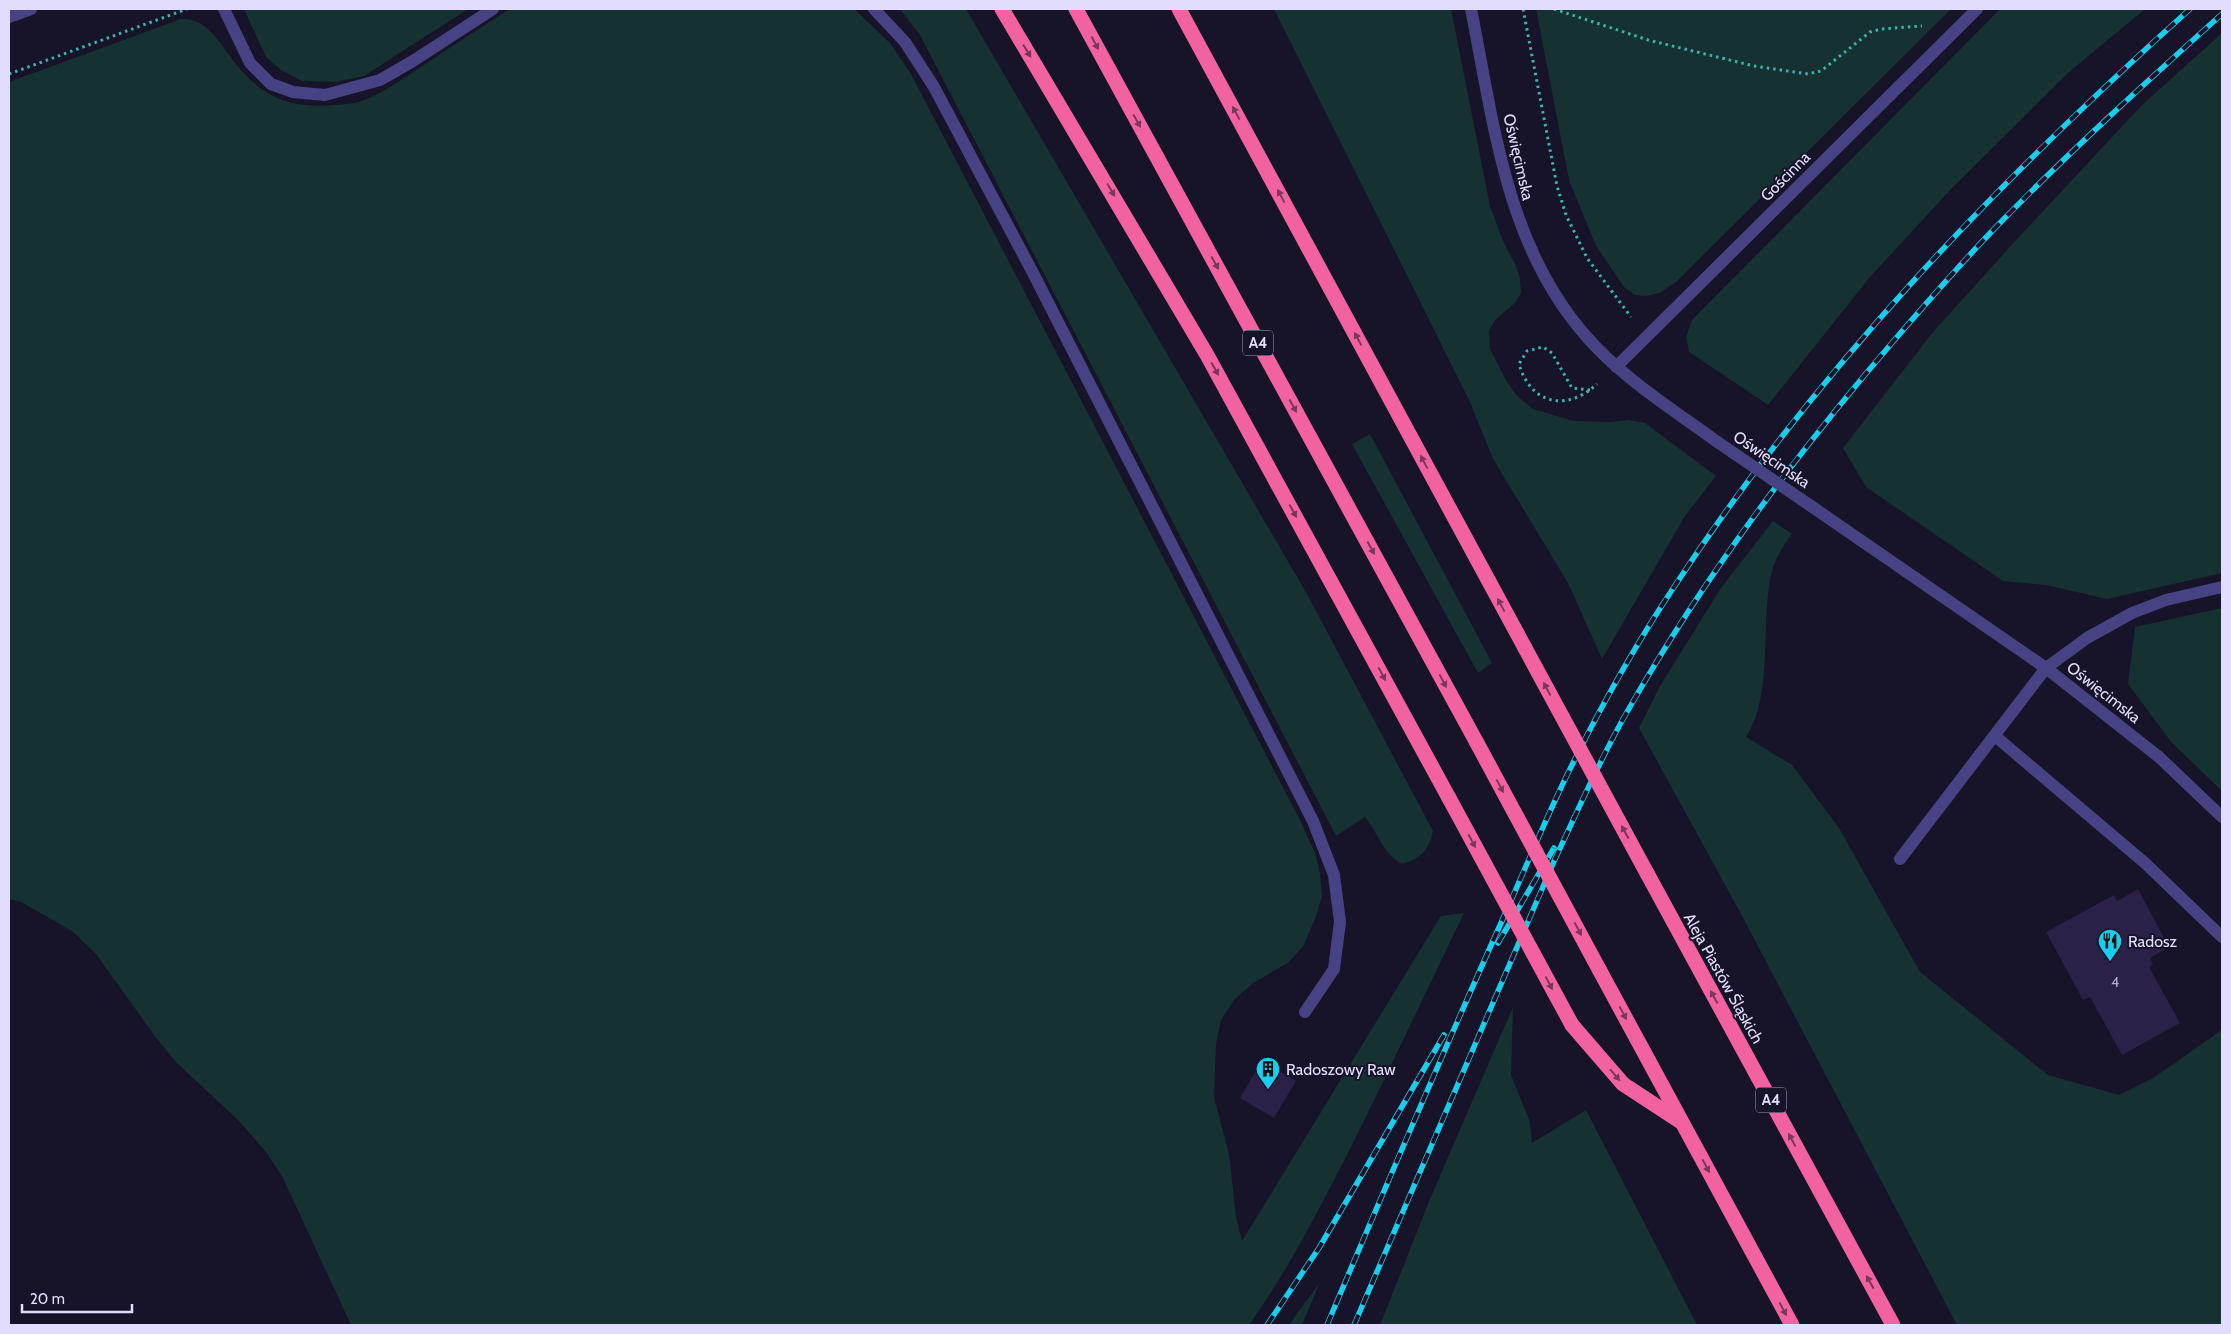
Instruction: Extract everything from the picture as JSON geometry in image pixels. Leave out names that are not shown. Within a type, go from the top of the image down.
[{"type":"highway","points":[[1002,9],[1207,355],[1572,1025],[1623,1084],[1683,1123]]},
{"type":"highway","name":"A4","points":[[1076,9],[1792,1325]]},
{"type":"highway","name":"Aleja Piastów Śląskich","points":[[1179,9],[1893,1325]]},
{"type":"street","points":[[9,17],[31,9]]},
{"type":"street","points":[[224,9],[250,63],[271,84],[293,92],[325,95],[380,80],[413,62],[493,9]]},
{"type":"street","points":[[874,9],[905,42],[934,87],[1037,279],[1313,821],[1334,875],[1340,922],[1334,969],[1305,1012]]},
{"type":"street","name":"Oświęcimska","points":[[1471,9],[1500,157],[1520,226],[1539,267],[1579,328],[1616,367],[1716,441],[2046,668],[2159,757],[2222,817]]},
{"type":"street","name":"Gościnna","points":[[1616,367],[1977,9]]},
{"type":"street","points":[[1900,859],[2046,668],[2087,638],[2132,613],[2166,600],[2222,587]]},
{"type":"street","points":[[1995,736],[2144,863],[2222,937]]},
{"type":"path","points":[[9,74],[186,9]]},
{"type":"path","points":[[1523,9],[1557,186],[1569,222],[1592,266],[1646,337]]},
{"type":"path","points":[[1554,9],[1648,40],[1754,66],[1808,74],[1822,71],[1870,32],[1881,29],[1908,27],[1958,27]]},
{"type":"path","points":[[1590,390],[1572,388],[1552,353],[1543,347],[1528,351],[1519,364],[1523,378],[1534,390],[1555,402],[1567,402],[1577,398],[1590,390],[1616,367]]},
{"type":"green space","points":[[244,9],[468,9],[364,76],[335,82],[302,81],[281,70],[266,57]]},
{"type":"green space","points":[[510,9],[854,9],[890,43],[911,74],[1300,820],[1315,853],[1320,873],[1322,896],[1304,945],[1289,962],[1252,984],[1235,999],[1221,1020],[1216,1044],[1214,1097],[1229,1154],[1236,1217],[1242,1241],[1441,916],[1464,913],[1347,1155],[1289,1263],[1249,1325],[351,1325],[282,1176],[266,1152],[239,1121],[176,1062],[157,1039],[96,954],[72,931],[21,902],[9,899],[9,82],[181,19],[191,20],[206,28],[257,86],[280,99],[293,103],[321,106],[359,102],[392,86]]},
{"type":"green space","points":[[900,9],[966,9],[1307,594],[1433,831],[1426,849],[1415,859],[1402,864],[1395,860],[1385,849],[1365,817],[1336,836],[920,35]]},
{"type":"green space","points":[[1274,9],[1451,9],[1490,206],[1520,279],[1521,293],[1515,303],[1495,320],[1489,331],[1490,349],[1507,382],[1517,396],[1533,409],[1574,421],[1610,422],[1629,420],[1645,423],[1716,476],[1685,516],[1602,659],[1568,583],[1493,459],[1470,402]]},
{"type":"green space","points":[[1536,9],[1951,9],[1676,282],[1660,293],[1646,296],[1635,295],[1624,287],[1596,246],[1569,180]]},
{"type":"green space","points":[[2000,9],[2145,9],[2069,72],[1951,189],[1870,277],[1768,405],[1689,352],[1686,337],[1692,320]]},
{"type":"green space","points":[[2222,33],[2222,573],[2107,599],[2046,585],[2003,581],[1866,487],[1843,448],[1933,332],[2018,238],[2142,105]]},
{"type":"green space","points":[[1370,434],[1492,663],[1478,673],[1352,444]]},
{"type":"green space","points":[[1773,521],[1792,534],[1773,566],[1768,591],[1764,678],[1755,719],[1746,737],[1792,765],[1839,828],[1920,972],[2048,1075],[2119,1095],[2153,1078],[2222,1030],[2222,1325],[1957,1325],[1740,912],[1639,728],[1660,686],[1721,588]]},
{"type":"green space","points":[[2222,608],[2222,791],[2172,743],[2128,684],[2135,627]]},
{"type":"green space","points":[[1513,1007],[1511,1075],[1530,1122],[1532,1143],[1586,1110],[1697,1325],[1380,1325],[1430,1199]]},
{"type":"green space","points":[[1320,1282],[1302,1325],[1289,1325]]},
{"type":"building","points":[[2138,889],[2169,947],[2150,958],[2153,964],[2149,967],[2180,1023],[2122,1055],[2090,997],[2083,1000],[2046,932],[2114,895],[2117,901]]},
{"type":"building","name":"Radoszowy Raw","points":[[1262,1061],[1296,1081],[1274,1118],[1240,1098]]},
{"type":"railway","points":[[1327,1325],[1437,1068],[1562,785],[1594,721],[1674,587],[1729,507],[1788,429],[1849,354],[1913,281],[2048,141],[2190,9]]},
{"type":"railway","points":[[1354,1325],[1555,859],[1581,803],[1627,712],[1687,613],[1719,565],[1787,472],[1860,381],[1946,281],[2051,172],[2222,14]]},
{"type":"railway","points":[[1498,943],[1554,848]]},
{"type":"railway","points":[[1267,1325],[1319,1248],[1444,1035]]},
{"type":"place","name":"Radosz","points":[[2110,962]]},
{"type":"place","name":"Radoszowy Raw","points":[[1268,1090]]}]
